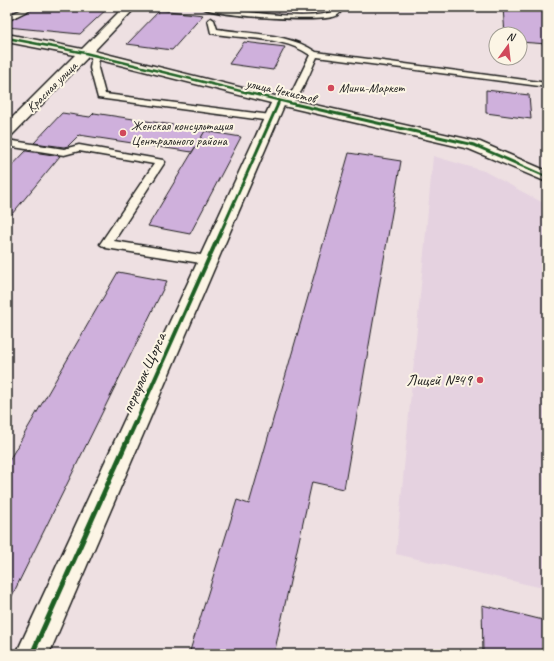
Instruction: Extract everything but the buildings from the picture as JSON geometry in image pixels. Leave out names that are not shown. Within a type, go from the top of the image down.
[{"type":"street","name":"Красная улица","points":[[7,132],[90,55],[130,7]]},
{"type":"street","name":"улица Чекистов","points":[[7,38],[90,55],[279,108],[474,145],[547,177]]},
{"type":"street","name":"переулок Щорса","points":[[32,654],[207,260],[279,108]]},
{"type":"lane","points":[[7,19],[32,7]]},
{"type":"lane","points":[[204,7],[291,17],[319,17],[334,15],[341,7]]},
{"type":"lane","points":[[211,20],[214,30],[279,40],[306,47],[314,54],[547,85]]},
{"type":"lane","points":[[90,55],[102,96],[279,108],[297,91],[314,54]]},
{"type":"lane","points":[[7,143],[64,152],[79,148],[160,162],[106,244],[207,260]]},
{"type":"shaded area","name":"Лицей №49","points":[[433,156],[484,171],[547,205],[547,589],[396,554]]},
{"type":"cycle path","points":[[7,38],[85,53],[279,101],[474,145],[547,177]]},
{"type":"cycle path","points":[[32,654],[279,101]]},
{"type":"place","name":"Мини-Маркет","points":[[331,88]]},
{"type":"place","name":"Женская консультация Центрального района","points":[[123,133]]},
{"type":"place","name":"Лицей №49","points":[[480,380]]}]
